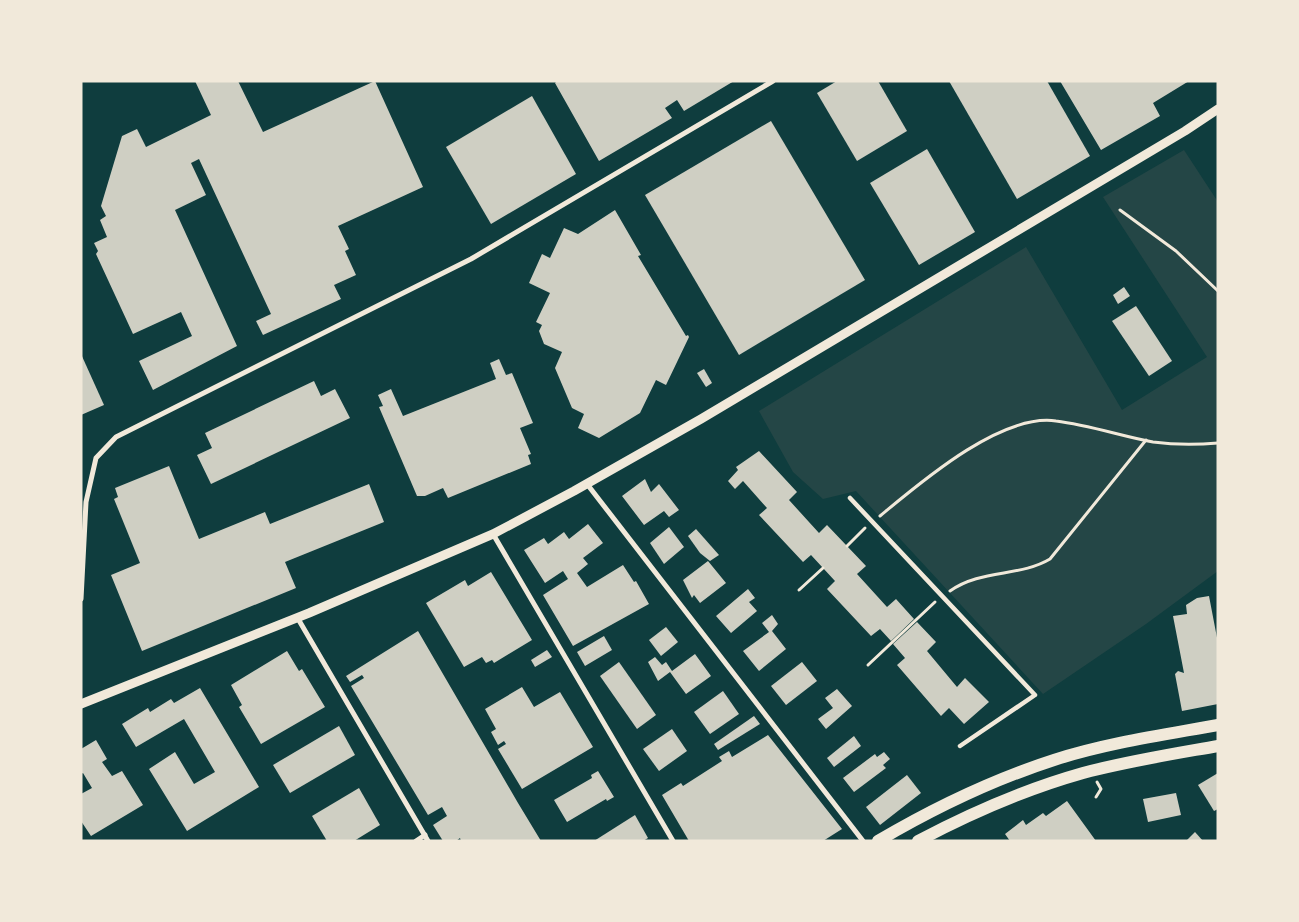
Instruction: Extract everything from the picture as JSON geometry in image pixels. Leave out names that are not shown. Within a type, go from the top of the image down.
[{"type":"main road","points":[[878,841],[962,796],[1038,766],[1106,747],[1218,725]]},
{"type":"main road","points":[[918,841],[978,811],[1062,779],[1111,766],[1218,746]]},
{"type":"street","points":[[81,599],[86,502],[96,458],[116,437],[471,259],[773,81]]},
{"type":"street","points":[[81,704],[297,617],[493,534],[588,484],[1185,131],[1218,109]]},
{"type":"street","points":[[588,484],[864,841]]},
{"type":"street","points":[[850,498],[1035,695],[960,746]]},
{"type":"street","points":[[493,534],[673,841]]},
{"type":"street","points":[[297,617],[426,838],[416,841]]},
{"type":"path","points":[[1120,210],[1176,251],[1218,291]]},
{"type":"path","points":[[847,546],[873,522],[936,472],[1007,428],[1030,422],[1054,420],[1146,440],[1180,445],[1218,443]]},
{"type":"path","points":[[868,665],[942,596],[954,588],[979,577],[1039,566],[1050,559],[1146,440]]},
{"type":"path","points":[[799,590],[823,568]]},
{"type":"path","points":[[1096,797],[1101,789],[1097,781]]},
{"type":"shaded area","points":[[1184,150],[1218,202],[1218,571],[1146,624],[1043,694],[856,491],[823,499],[793,472],[759,411],[1026,247],[1122,410],[1207,357],[1103,197]]},
{"type":"building","points":[[195,81],[238,81],[263,132],[375,81],[423,187],[338,226],[349,249],[345,251],[356,275],[334,285],[341,299],[263,335],[256,321],[271,314],[199,159],[191,163],[206,195],[175,210],[237,346],[153,390],[139,361],[192,336],[181,312],[133,334],[96,254],[98,251],[94,243],[107,237],[100,220],[106,216],[101,206],[122,136],[137,129],[146,147],[211,115]]},
{"type":"building","points":[[557,81],[734,81],[684,111],[677,100],[665,108],[672,118],[599,161],[555,83]]},
{"type":"building","points":[[837,81],[878,81],[907,131],[857,161],[817,93]]},
{"type":"building","points":[[949,81],[1047,81],[1090,156],[1017,199]]},
{"type":"building","points":[[1060,81],[1189,81],[1153,103],[1160,116],[1101,150]]},
{"type":"building","points":[[532,96],[576,174],[491,224],[446,147]]},
{"type":"building","points":[[771,121],[865,280],[739,355],[645,195]]},
{"type":"building","points":[[927,149],[975,232],[919,265],[870,183]]},
{"type":"building","points":[[615,210],[641,255],[638,256],[686,336],[688,335],[689,337],[666,385],[656,380],[640,413],[599,438],[578,428],[584,414],[572,408],[555,368],[562,352],[544,344],[539,331],[542,325],[536,322],[550,293],[529,283],[542,254],[550,258],[564,228],[578,234]]},
{"type":"building","points":[[1124,287],[1130,296],[1118,304],[1113,295]]},
{"type":"building","points":[[1136,306],[1172,361],[1149,376],[1112,321]]},
{"type":"building","points":[[81,354],[104,405],[81,415]]},
{"type":"building","points":[[499,359],[506,375],[512,373],[533,423],[520,428],[531,454],[528,455],[531,464],[448,498],[443,488],[425,496],[417,496],[379,407],[383,406],[378,395],[391,389],[403,416],[496,379],[490,363]]},
{"type":"building","points":[[704,369],[712,383],[706,387],[697,373]]},
{"type":"building","points":[[314,381],[321,396],[335,389],[350,418],[211,484],[197,455],[212,448],[205,433]]},
{"type":"building","points":[[759,451],[797,492],[789,500],[819,533],[827,525],[866,566],[857,574],[887,607],[896,599],[914,619],[891,641],[880,629],[871,636],[827,589],[835,581],[811,555],[803,562],[759,515],[767,508],[743,481],[735,489],[728,481],[738,470],[736,467]]},
{"type":"building","points":[[169,466],[199,539],[265,512],[270,524],[369,484],[384,522],[285,562],[296,588],[142,651],[111,575],[140,563],[114,499],[118,497],[115,488]]},
{"type":"building","points":[[645,479],[651,492],[659,484],[679,510],[669,517],[664,511],[644,525],[622,496]]},
{"type":"building","points":[[588,524],[603,543],[583,558],[588,564],[577,573],[587,587],[623,565],[634,582],[636,581],[649,604],[573,646],[543,595],[568,579],[563,571],[545,583],[524,550],[544,538],[548,544],[564,532],[569,539]]},
{"type":"building","points":[[669,527],[684,547],[664,564],[650,543]]},
{"type":"building","points":[[696,529],[719,555],[710,561],[700,553],[688,536]]},
{"type":"building","points":[[708,561],[726,583],[700,603],[694,595],[692,598],[683,580]]},
{"type":"building","points":[[491,572],[532,640],[494,663],[492,660],[486,663],[482,657],[464,667],[426,603],[465,580],[468,586]]},
{"type":"building","points":[[748,589],[755,598],[749,602],[757,611],[731,633],[716,616]]},
{"type":"building","points":[[1209,596],[1218,643],[1218,704],[1182,711],[1175,674],[1178,671],[1184,673],[1173,616],[1187,614],[1186,605],[1197,598]]},
{"type":"building","points":[[772,615],[778,624],[772,631],[786,649],[759,671],[743,651],[769,632],[762,623]]},
{"type":"building","points":[[917,622],[936,642],[927,651],[957,687],[965,678],[989,702],[964,724],[949,708],[941,716],[897,665],[905,658],[893,644]]},
{"type":"building","points":[[666,627],[678,642],[661,656],[649,640]]},
{"type":"building","points":[[418,631],[541,841],[461,841],[460,838],[456,841],[443,841],[433,825],[447,816],[442,807],[428,815],[351,686],[364,678],[362,675],[350,682],[346,676]]},
{"type":"building","points":[[604,636],[612,650],[585,666],[577,652]]},
{"type":"building","points":[[547,650],[552,657],[535,667],[531,660]]},
{"type":"building","points":[[287,651],[299,671],[302,669],[325,707],[261,744],[239,707],[242,705],[231,685]]},
{"type":"building","points":[[695,654],[711,676],[686,694],[670,672],[658,681],[648,662],[655,657],[662,665],[666,662],[672,671]]},
{"type":"building","points":[[619,662],[656,715],[637,729],[600,676]]},
{"type":"building","points":[[802,662],[817,681],[786,705],[771,686]]},
{"type":"building","points":[[522,687],[534,707],[560,692],[593,747],[522,789],[498,749],[506,744],[504,741],[498,745],[491,732],[496,729],[485,709]]},
{"type":"building","points":[[200,688],[259,787],[187,831],[149,769],[175,752],[194,784],[215,772],[184,719],[136,747],[122,724],[148,708],[150,712],[171,699],[174,703]]},
{"type":"building","points":[[837,689],[852,706],[826,729],[818,719],[833,708],[825,698]]},
{"type":"building","points":[[723,691],[739,714],[710,734],[694,712]]},
{"type":"building","points":[[754,716],[760,724],[718,750],[714,744]]},
{"type":"building","points":[[339,726],[355,755],[290,793],[273,765]]},
{"type":"building","points":[[672,729],[687,751],[659,771],[643,749]]},
{"type":"building","points":[[768,735],[842,829],[823,841],[689,841],[662,795],[681,783],[683,786],[722,761],[719,757],[729,751],[732,757]]},
{"type":"building","points":[[854,736],[861,746],[834,767],[827,758]]},
{"type":"building","points":[[96,740],[107,759],[102,762],[112,776],[122,771],[143,805],[91,836],[81,821],[81,794],[92,788],[83,773],[81,774],[81,749]]},
{"type":"building","points":[[884,752],[890,759],[883,765],[886,768],[854,792],[843,778],[875,754],[877,757]]},
{"type":"building","points":[[598,771],[614,797],[607,801],[606,799],[567,822],[554,800],[592,778],[591,775]]},
{"type":"building","points":[[1218,773],[1218,809],[1214,811],[1198,785]]},
{"type":"building","points":[[907,775],[921,793],[880,825],[866,807]]},
{"type":"building","points":[[359,788],[380,825],[354,841],[327,841],[312,816]]},
{"type":"building","points":[[1176,793],[1181,815],[1148,822],[1143,799]]},
{"type":"building","points":[[1067,801],[1096,841],[1010,841],[1005,834],[1023,820],[1026,825],[1043,813],[1046,816]]},
{"type":"building","points":[[635,815],[648,838],[643,841],[594,841]]},
{"type":"building","points":[[1195,832],[1203,841],[1186,841]]}]
